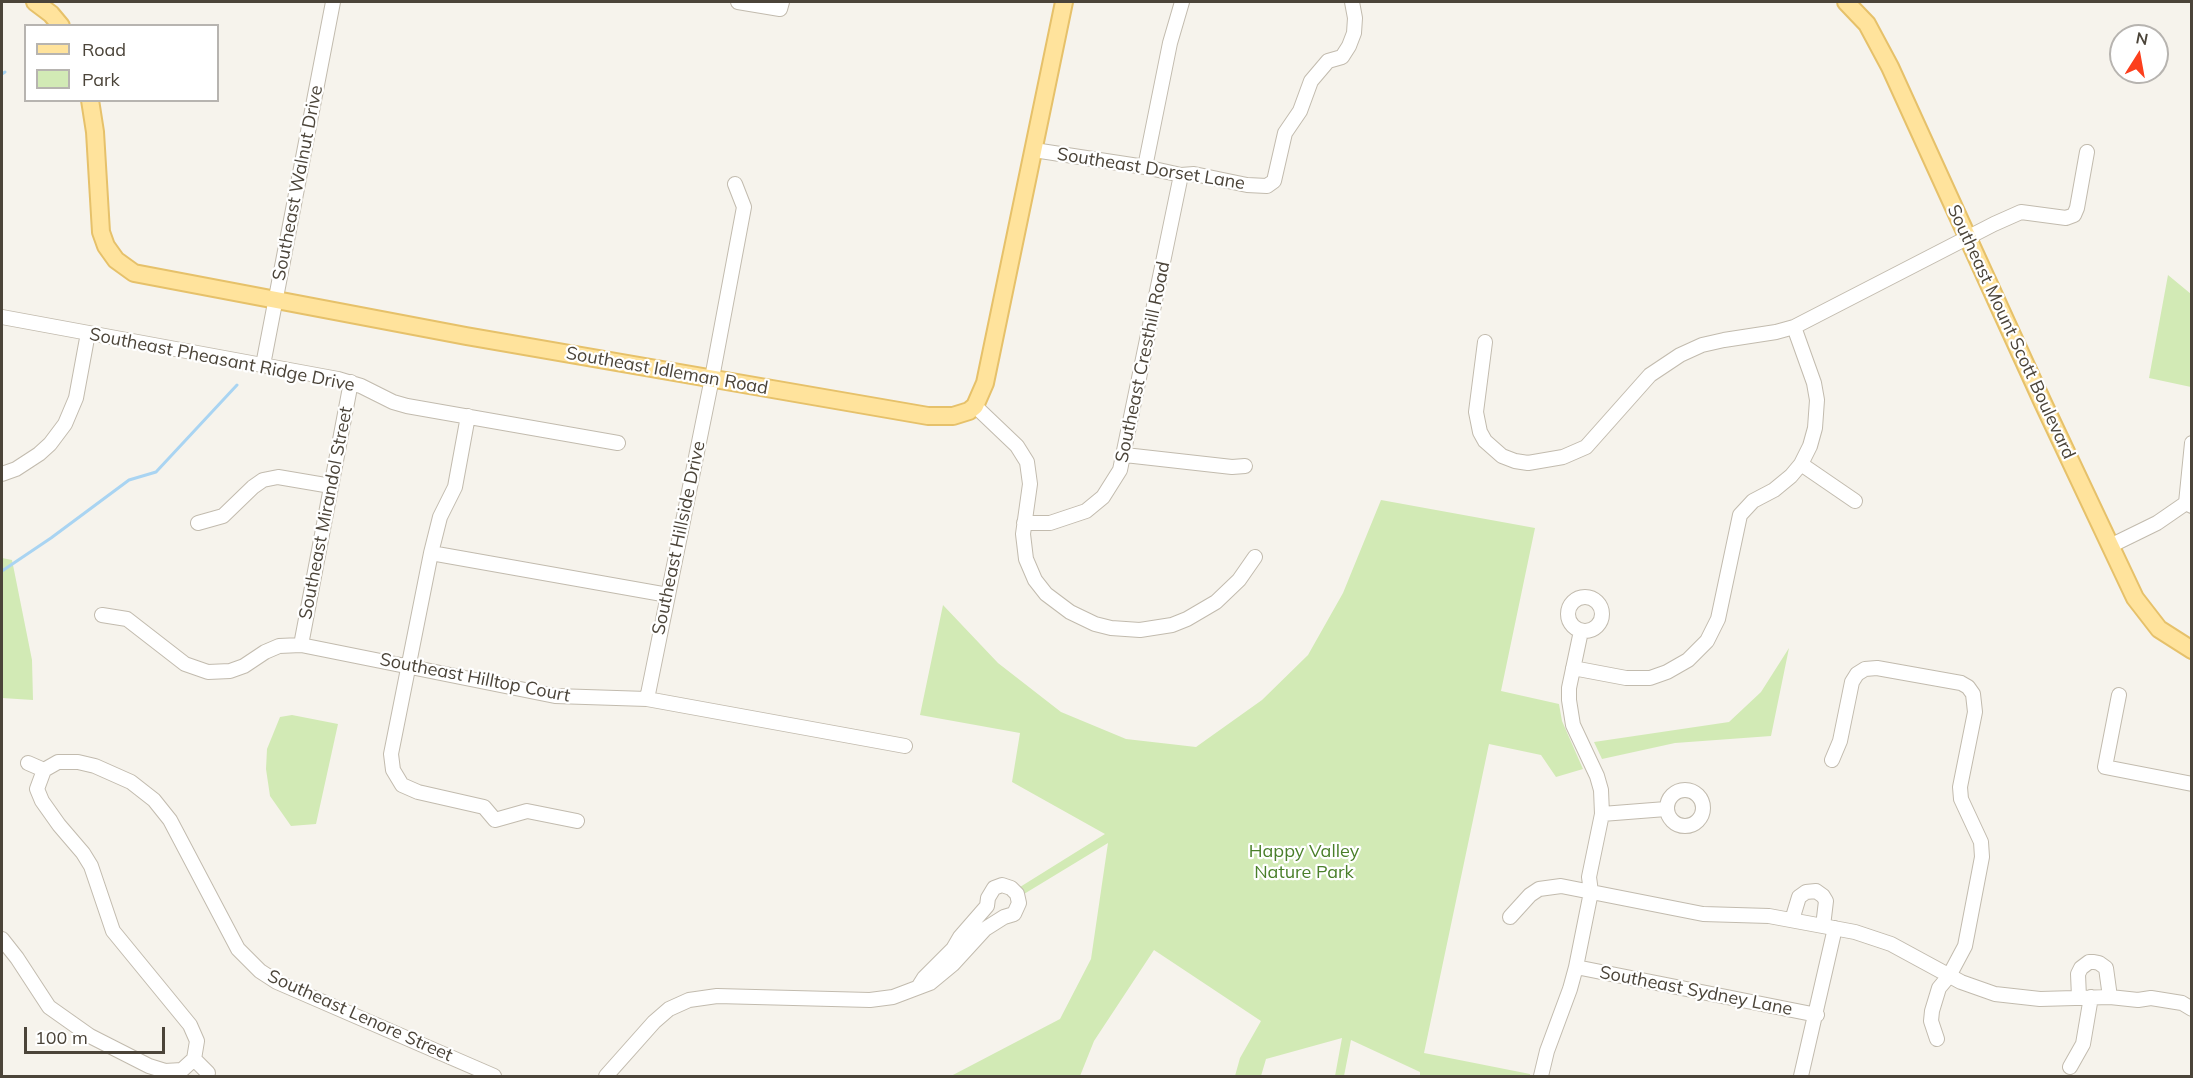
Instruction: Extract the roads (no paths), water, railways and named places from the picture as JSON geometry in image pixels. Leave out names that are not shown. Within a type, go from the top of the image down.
[{"type":"main road","points":[[35,2],[51,14],[59,24]]},
{"type":"main road","points":[[975,406],[983,390],[989,366],[1064,2]]},
{"type":"main road","name":"Southeast Mount Scott Boulevard","points":[[1846,2],[1867,24],[1881,48],[2110,546],[2143,610],[2168,636],[2192,650]]},
{"type":"main road","name":"Southeast Idleman Road","points":[[90,102],[95,132],[99,221],[106,246],[116,261],[126,269],[140,275],[421,328],[928,416],[953,416],[969,411],[975,406]]},
{"type":"street","name":"Southeast Walnut Drive","points":[[263,365],[333,2]]},
{"type":"street","points":[[738,2],[781,5]]},
{"type":"street","points":[[1145,167],[1170,43],[1182,2]]},
{"type":"street","name":"Southeast Dorset Lane","points":[[1034,150],[1145,167],[1181,175],[1194,174],[1258,187],[1267,186],[1274,181],[1285,133],[1300,111],[1311,81],[1328,61],[1342,57],[1348,46],[1354,33],[1355,18],[1352,2]]},
{"type":"street","points":[[1485,342],[1476,412],[1480,432],[1492,450],[1515,461],[1528,463],[1563,457],[1586,447],[1650,375],[1680,355],[1702,345],[1724,339],[1776,332],[1794,327],[2020,212],[2066,218],[2074,215],[2087,152]]},
{"type":"street","name":"Southeast Cresthill Road","points":[[1024,523],[1062,520],[1091,508],[1113,484],[1125,455],[1181,175]]},
{"type":"street","name":"Southeast Hillside Drive","points":[[647,699],[744,207],[735,184]]},
{"type":"street","name":"Southeast Pheasant Ridge Drive","points":[[2,317],[351,382],[393,402],[618,443]]},
{"type":"street","points":[[1573,668],[1639,678],[1667,672],[1688,660],[1707,641],[1718,619],[1740,515],[1753,501],[1783,483],[1801,464],[1810,446],[1815,428],[1817,400],[1814,383],[1794,327]]},
{"type":"street","points":[[2,474],[16,469],[39,454],[65,424],[76,398],[88,333]]},
{"type":"street","name":"Southeast Mirandol Street","points":[[301,645],[351,382]]},
{"type":"street","points":[[975,406],[1017,446],[1027,462],[1030,484],[1024,523],[1023,545],[1026,559],[1035,580],[1046,594],[1070,612],[1095,624],[1111,628],[1140,630],[1187,619],[1216,602],[1239,580],[1255,557]]},
{"type":"street","points":[[468,416],[455,487],[440,517],[431,553],[391,754],[393,770],[402,785],[418,792],[484,807],[495,820],[526,811],[577,821]]},
{"type":"street","points":[[2110,546],[2157,524],[2188,505],[2192,443]]},
{"type":"street","points":[[1125,455],[1232,467],[1245,466]]},
{"type":"street","points":[[1801,464],[1855,501]]},
{"type":"street","points":[[198,524],[223,516],[263,480],[278,477],[331,486]]},
{"type":"street","points":[[431,553],[668,595]]},
{"type":"street","name":"Southeast Hilltop Court","points":[[102,615],[127,619],[185,664],[208,672],[230,671],[244,666],[279,646],[301,645],[555,696],[647,699],[905,746]]},
{"type":"street","points":[[1541,1077],[1551,1037],[1576,967],[1591,892],[1589,877],[1602,813],[1601,790],[1597,776],[1572,719],[1569,688],[1581,632]]},
{"type":"street","points":[[1832,760],[1840,741],[1852,682],[1857,674],[1865,669],[1877,668],[1961,684],[1968,687],[1973,694],[1975,712],[1960,787],[1961,800],[1981,842],[1982,857],[1965,946],[1940,988],[1932,1011],[1931,1021],[1937,1039]]},
{"type":"street","points":[[2119,695],[2105,767],[2192,784]]},
{"type":"street","name":"Southeast Lenore Street","points":[[44,770],[58,762],[78,762],[95,766],[131,782],[154,801],[177,831],[238,949],[260,971],[277,982],[494,1077]]},
{"type":"street","points":[[2,939],[49,1007],[82,1031],[149,1066],[165,1071],[182,1070],[194,1059],[197,1041],[190,1025],[113,931],[91,866],[42,801],[37,789],[44,770],[28,763]]},
{"type":"street","points":[[1602,813],[1666,809]]},
{"type":"street","points":[[606,1077],[654,1022],[669,1009],[689,1000],[717,996],[870,1000],[893,997],[930,983],[940,976],[985,929],[1005,916],[1014,914],[1019,903],[1017,894],[1011,888],[1002,885],[994,888],[988,898],[987,906],[960,937],[953,949],[919,986]]},
{"type":"street","points":[[1510,916],[1539,889],[1561,886],[1703,914],[1769,916],[1866,935],[1891,944],[1949,976],[1981,990],[2011,997],[2040,999],[2110,997],[2138,1000],[2149,1006],[2180,1012],[2191,1009]]},
{"type":"street","points":[[1792,920],[1799,897],[1806,892],[1816,891],[1823,896],[1826,901],[1829,927],[1817,1014],[1801,1077]]},
{"type":"street","points":[[2070,1067],[2083,1044],[2085,997],[2078,974],[2081,968],[2089,962],[2094,962],[2106,968],[2110,997]]},
{"type":"street","name":"Southeast Sydney Lane","points":[[1576,967],[1817,1014]]},
{"type":"street","points":[[194,1059],[208,1072]]},
{"type":"waterway","points":[[2,571],[129,480],[156,472],[237,385]]},
{"type":"park label","name":"Happy Valley Nature Park","points":[[1304,862]]}]
